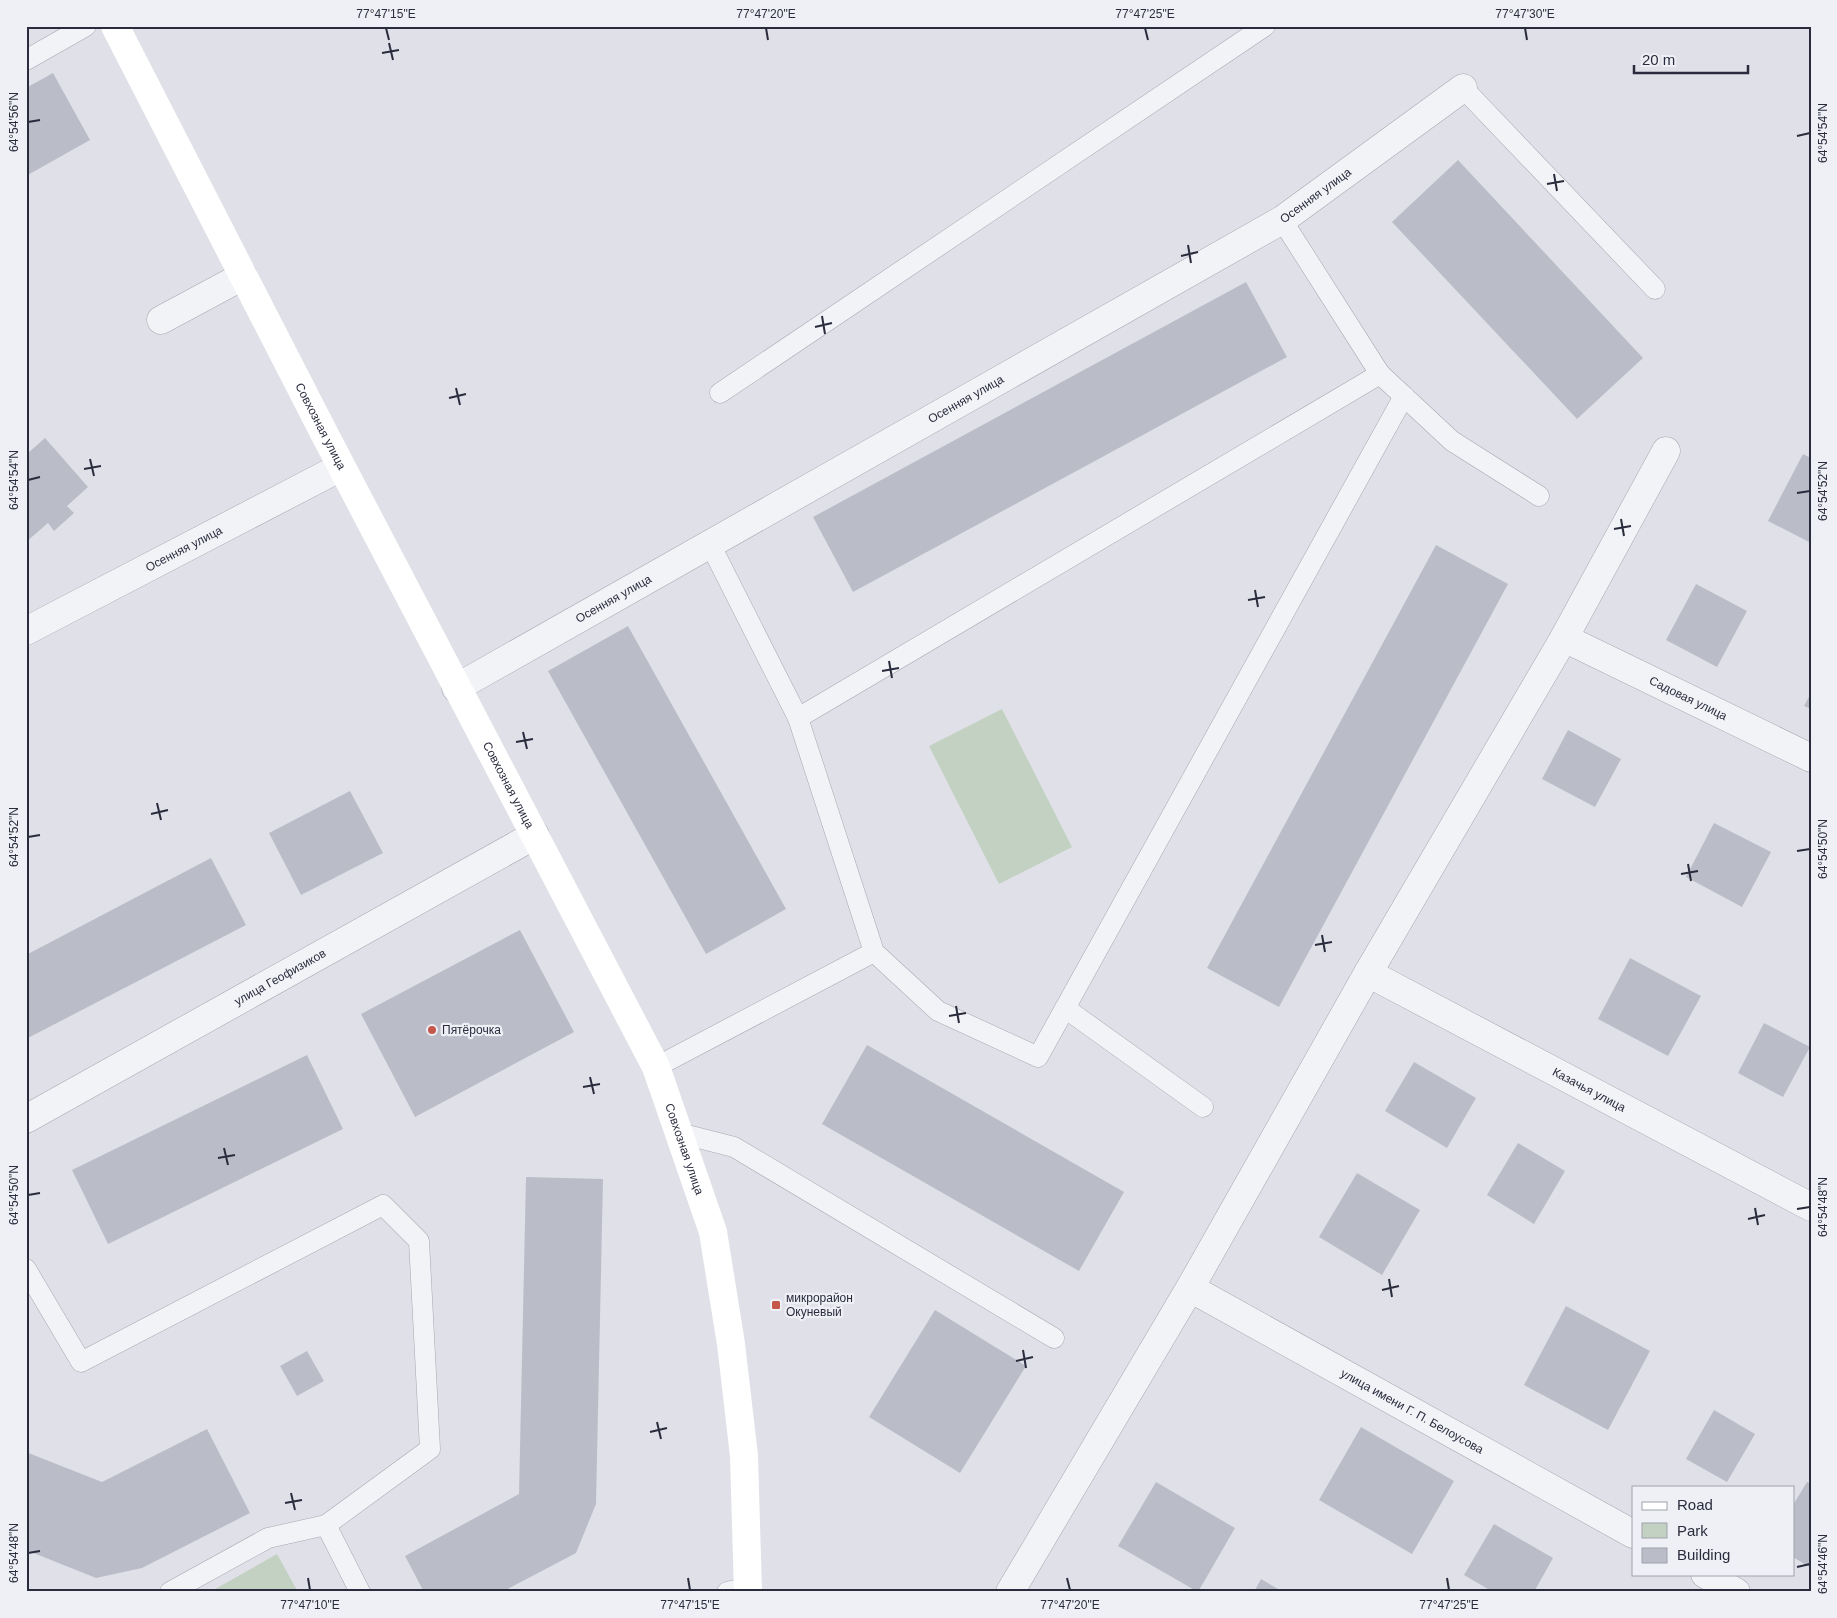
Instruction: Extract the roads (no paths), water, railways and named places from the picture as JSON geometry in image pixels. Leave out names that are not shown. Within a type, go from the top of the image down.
[{"type":"main road","name":"Совхозная улица","points":[[115,26],[341,467],[656,1067],[713,1232],[731,1344],[744,1456],[741,1590]]},
{"type":"street","name":"Осенняя улица","points":[[456,688],[1282,220],[1463,88]]},
{"type":"street","points":[[161,320],[243,276]]},
{"type":"street","points":[[1010,1592],[1190,1288],[1368,972],[1564,638],[1666,451]]},
{"type":"street","name":"Осенняя улица","points":[[26,631],[341,467]]},
{"type":"street","name":"Садовая улица","points":[[1564,638],[1811,758]]},
{"type":"street","name":"улица Геофизиков","points":[[26,1118],[535,835]]},
{"type":"street","name":"Казачья улица","points":[[1368,972],[1811,1207]]},
{"type":"street","name":"улица имени Г. П. Белоусова","points":[[1190,1288],[1632,1533]]},
{"type":"street","points":[[1708,1576],[1736,1592]]},
{"type":"lane","points":[[26,60],[86,26]]},
{"type":"lane","points":[[720,394],[1265,26]]},
{"type":"lane","points":[[1463,88],[1655,289]]},
{"type":"lane","points":[[1282,220],[1380,374],[1452,440],[1539,496]]},
{"type":"lane","points":[[798,718],[1380,374]]},
{"type":"lane","points":[[710,544],[798,718],[874,952],[938,1011],[1038,1057],[1404,396]]},
{"type":"lane","points":[[656,1067],[874,952]]},
{"type":"lane","points":[[1065,1008],[1203,1107]]},
{"type":"lane","points":[[679,1133],[734,1147],[1054,1338]]},
{"type":"lane","points":[[26,1269],[81,1362],[383,1205],[419,1241],[430,1449],[326,1525],[268,1538],[170,1592]]},
{"type":"lane","points":[[326,1525],[360,1592]]},
{"type":"place","name":"Пятёрочка","points":[[432,1030]]},
{"type":"place","name":"микрорайон Окуневый","points":[[776,1305]]}]
